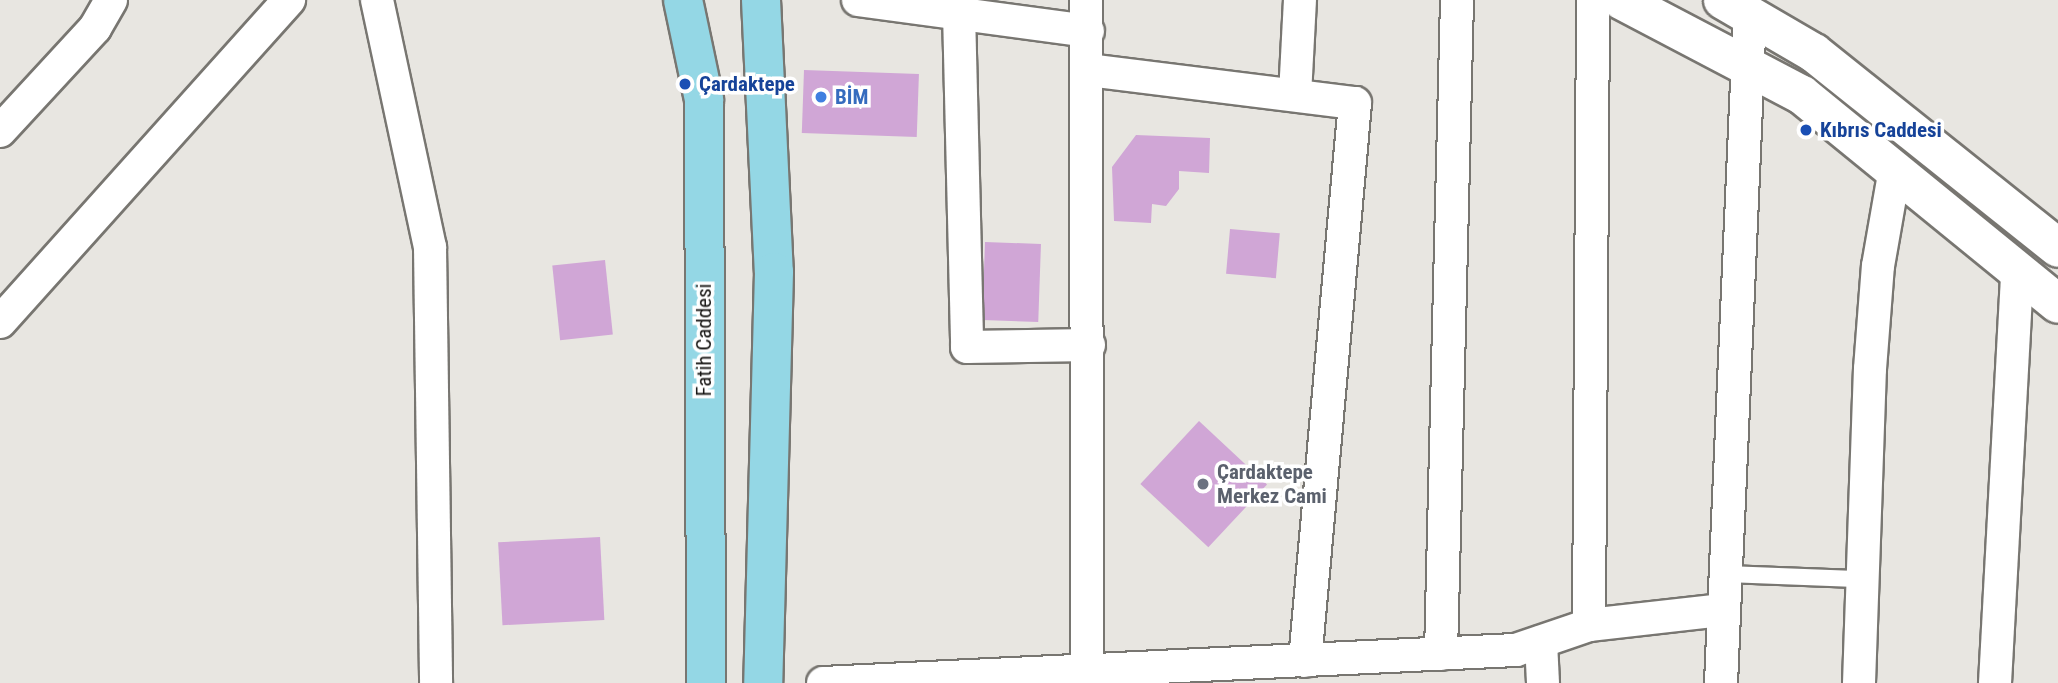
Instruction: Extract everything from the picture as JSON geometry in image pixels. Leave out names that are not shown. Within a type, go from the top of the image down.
[{"type":"main road","name":"Fatih Caddesi","points":[[683,0],[704,100],[706,683]]},
{"type":"main road","points":[[761,0],[774,272],[763,683]]},
{"type":"main road","points":[[1621,0],[1748,62],[1802,95],[1894,174],[2058,304]]},
{"type":"main road","points":[[1737,7],[1814,53],[2058,248]]},
{"type":"street","points":[[0,131],[95,28],[111,0]]},
{"type":"street","points":[[0,322],[289,0]]},
{"type":"street","points":[[377,0],[430,247],[436,683]]},
{"type":"street","points":[[858,0],[1088,31]]},
{"type":"street","points":[[1086,0],[1089,70],[1087,671]]},
{"type":"street","points":[[1294,95],[1300,0]]},
{"type":"street","points":[[1441,654],[1457,0]]},
{"type":"street","points":[[1589,625],[1593,0]]},
{"type":"street","points":[[1721,683],[1723,610],[1728,574],[1748,62],[1737,7]]},
{"type":"street","points":[[959,12],[967,347],[1089,345]]},
{"type":"street","points":[[1089,70],[1355,103],[1305,661]]},
{"type":"street","points":[[1859,683],[1861,579],[1878,266],[1894,174]]},
{"type":"street","points":[[1995,683],[2017,272]]},
{"type":"street","points":[[823,683],[956,681],[1087,671],[1516,650],[1589,625],[1723,610]]},
{"type":"street","points":[[1541,642],[1543,683]]},
{"type":"lane","points":[[1728,574],[1861,579]]},
{"type":"building","points":[[804,70],[919,74],[917,137],[802,133]]},
{"type":"building","points":[[1136,135],[1210,138],[1209,173],[1179,171],[1179,189],[1166,206],[1152,204],[1151,223],[1114,221],[1112,167]]},
{"type":"building","points":[[1230,229],[1280,233],[1276,278],[1226,274]]},
{"type":"building","points":[[985,242],[1041,244],[1038,322],[982,320]]},
{"type":"building","points":[[605,260],[613,335],[560,340],[552,266]]},
{"type":"building","name":"Çardaktepe Merkez Cami","points":[[1199,421],[1267,484],[1208,547],[1140,484]]},
{"type":"building","points":[[600,537],[604,620],[502,625],[498,542]]},
{"type":"place","name":"Çardaktepe","points":[[685,84]]},
{"type":"place","name":"BİM","points":[[821,97]]},
{"type":"place","name":"Kıbrıs Caddesi","points":[[1806,130]]},
{"type":"place","name":"Çardaktepe Merkez Cami","points":[[1203,484]]}]
